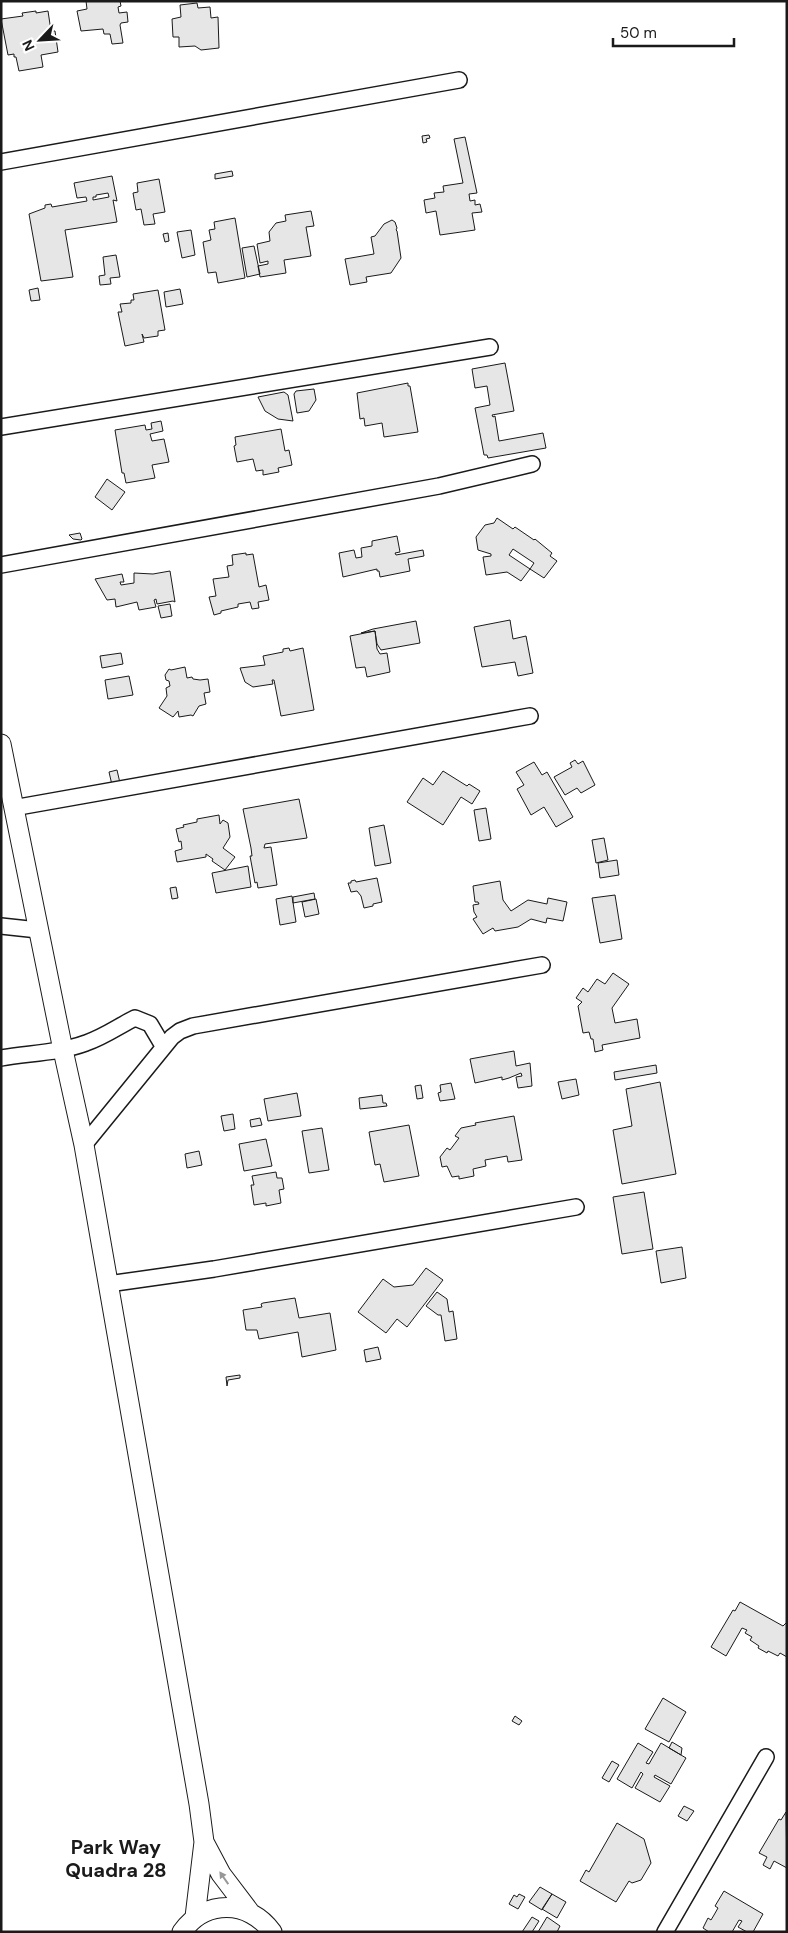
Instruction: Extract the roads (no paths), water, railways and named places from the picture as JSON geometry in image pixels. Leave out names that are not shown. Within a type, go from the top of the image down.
[{"type":"street","points":[[1,162],[459,80]]},
{"type":"street","points":[[1,427],[490,347]]},
{"type":"street","points":[[1,565],[440,486],[532,464]]},
{"type":"street","points":[[8,794],[530,716]]},
{"type":"street","points":[[1,744],[8,794],[84,1144],[199,1804],[204,1842],[195,1917]]},
{"type":"street","points":[[1,926],[38,930]]},
{"type":"street","points":[[84,1144],[163,1046],[180,1031],[193,1026],[542,965]]},
{"type":"street","points":[[1,1058],[63,1050],[98,1039],[135,1018],[150,1024],[163,1046]]},
{"type":"street","points":[[108,1284],[214,1269],[576,1207]]},
{"type":"street","points":[[665,1932],[766,1757]]},
{"type":"street","points":[[204,1842],[221,1874],[249,1911],[258,1917],[272,1932]]},
{"type":"street","points":[[182,1932],[195,1917],[216,1908],[232,1907],[249,1911]]},
{"type":"district","name":"Park Way Quadra 28","points":[[116,1858]]}]
